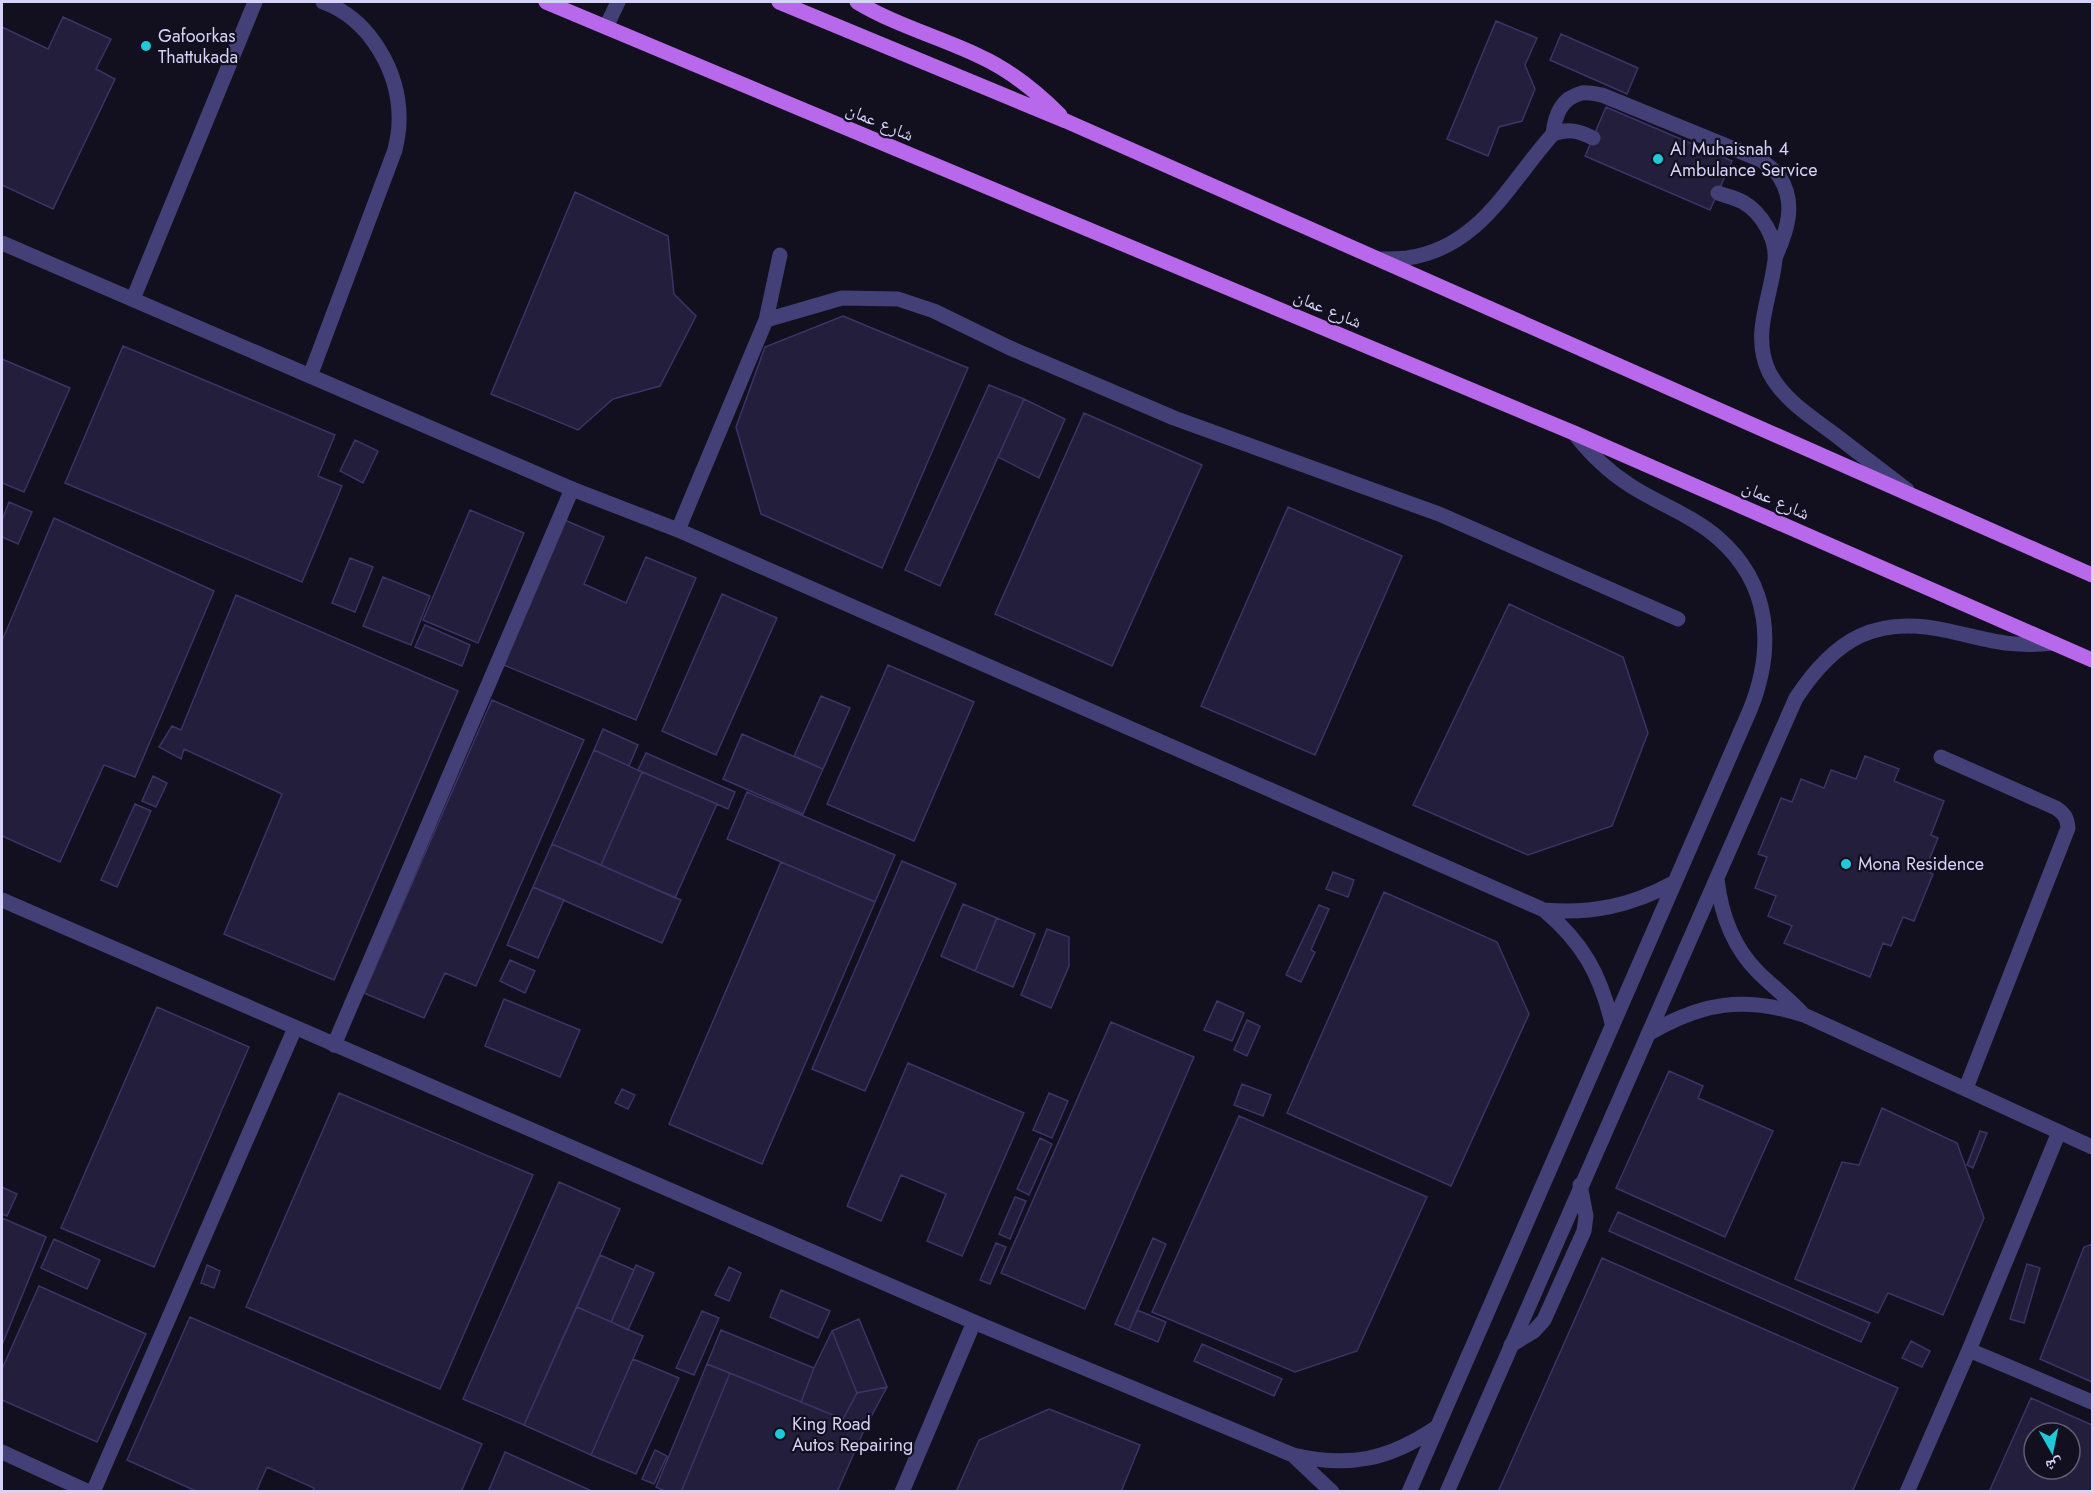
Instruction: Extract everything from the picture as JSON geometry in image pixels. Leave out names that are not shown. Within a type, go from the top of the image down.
[{"type":"main road","name":"شارع عمان","points":[[546,2],[1574,433],[2092,660]]},
{"type":"main road","points":[[779,2],[1066,122],[2092,575]]},
{"type":"main road","points":[[857,2],[979,56],[1011,74],[1040,96],[1066,122]]},
{"type":"street","points":[[133,299],[255,2]]},
{"type":"street","points":[[310,376],[396,150],[399,122],[397,94],[389,67],[375,42],[356,21],[333,5],[323,2]]},
{"type":"street","points":[[606,27],[618,2]]},
{"type":"street","points":[[1554,134],[1555,116],[1566,101],[1583,93],[1602,95],[1761,160],[1778,174],[1788,194],[1790,216],[1775,258],[1762,321],[1761,346],[1769,371],[1782,392],[1801,410],[1916,497]]},
{"type":"street","points":[[1379,259],[1408,258],[1436,250],[1462,237],[1485,219],[1554,134],[1564,130],[1577,130],[1593,138]]},
{"type":"street","points":[[1718,193],[1742,202],[1756,212],[1766,226],[1775,258]]},
{"type":"street","points":[[2,243],[572,489],[678,530],[1544,910],[1561,925],[1589,960],[1599,980],[1612,1023]]},
{"type":"street","points":[[678,530],[766,320],[780,255]]},
{"type":"street","points":[[766,320],[842,298],[898,299],[925,308],[1010,348],[1174,417],[1439,514],[1678,619]]},
{"type":"street","points":[[1409,1491],[1759,686],[1764,661],[1762,611],[1755,587],[1739,560],[1717,537],[1615,475],[1586,448],[1574,433]]},
{"type":"street","points":[[334,1046],[572,489]]},
{"type":"street","points":[[1447,1491],[1796,698],[1810,677],[1848,642],[1870,630],[1910,626],[1949,631],[2011,645],[2053,643]]},
{"type":"street","points":[[1941,757],[2056,808],[2063,813],[2068,828],[1966,1088]]},
{"type":"street","points":[[1717,879],[1725,919],[1743,955],[1804,1016]]},
{"type":"street","points":[[1544,910],[1589,912],[1611,908],[1653,894],[1673,883]]},
{"type":"street","points":[[2,900],[334,1046],[975,1322],[1293,1455],[1318,1461],[1335,1462],[1368,1459],[1393,1452],[1437,1427]]},
{"type":"street","points":[[1648,1034],[1690,1013],[1736,1004],[1782,1008],[1966,1088],[2092,1147]]},
{"type":"street","points":[[2,1452],[91,1491],[295,1028]]},
{"type":"street","points":[[1907,1491],[1969,1350],[2059,1132]]},
{"type":"street","points":[[1510,1345],[1534,1331],[1544,1320],[1582,1239],[1586,1216],[1581,1185]]},
{"type":"street","points":[[902,1491],[975,1322]]},
{"type":"street","points":[[1969,1350],[2092,1402]]},
{"type":"street","points":[[1293,1455],[1332,1491]]},
{"type":"building","points":[[63,17],[111,39],[96,69],[115,79],[53,209],[2,185],[2,27],[48,49]]},
{"type":"building","points":[[1496,21],[1537,38],[1525,65],[1535,89],[1522,121],[1499,127],[1488,156],[1447,139]]},
{"type":"building","points":[[1561,34],[1638,68],[1627,94],[1550,60]]},
{"type":"building","name":"Al Muhaisnah 4 Ambulance Service","points":[[1606,107],[1732,161],[1710,210],[1585,156]]},
{"type":"building","points":[[575,192],[668,236],[674,294],[696,316],[660,386],[613,399],[578,430],[491,394]]},
{"type":"building","points":[[843,316],[968,368],[882,568],[761,514],[736,427],[765,347]]},
{"type":"building","points":[[123,346],[335,435],[318,476],[342,486],[302,582],[65,483]]},
{"type":"building","points":[[2,359],[70,388],[24,492],[2,483]]},
{"type":"building","points":[[989,385],[1024,399],[940,586],[905,570]]},
{"type":"building","points":[[1024,399],[1065,419],[1039,478],[998,457]]},
{"type":"building","points":[[1084,413],[1202,465],[1112,666],[995,614]]},
{"type":"building","points":[[355,440],[378,451],[363,483],[340,471]]},
{"type":"building","points":[[9,502],[32,512],[18,544],[2,537],[2,520]]},
{"type":"building","points":[[1288,507],[1402,556],[1315,755],[1201,706]]},
{"type":"building","points":[[470,510],[524,533],[478,643],[423,620]]},
{"type":"building","points":[[54,518],[214,591],[135,777],[104,765],[60,862],[2,836],[2,641]]},
{"type":"building","points":[[560,518],[604,537],[584,584],[626,603],[646,557],[696,578],[636,720],[499,663]]},
{"type":"building","points":[[350,558],[373,567],[355,612],[332,603]]},
{"type":"building","points":[[383,577],[430,596],[411,645],[363,626]]},
{"type":"building","points":[[722,594],[777,618],[716,755],[662,731]]},
{"type":"building","points":[[236,595],[458,691],[334,980],[224,934],[282,794],[184,749],[181,759],[159,747],[172,726],[181,730]]},
{"type":"building","points":[[1509,604],[1623,657],[1648,733],[1612,826],[1528,855],[1413,805]]},
{"type":"building","points":[[425,625],[470,645],[462,666],[415,647]]},
{"type":"building","points":[[888,665],[974,702],[914,841],[827,804]]},
{"type":"building","points":[[821,696],[850,708],[823,769],[794,756]]},
{"type":"building","points":[[492,700],[584,740],[476,986],[445,973],[424,1018],[364,993]]},
{"type":"building","points":[[603,729],[638,745],[629,766],[594,750]]},
{"type":"building","points":[[742,734],[823,769],[803,814],[723,779]]},
{"type":"building","points":[[594,750],[642,772],[601,865],[552,844]]},
{"type":"building","points":[[646,753],[735,792],[728,809],[638,770]]},
{"type":"building","name":"Mona Residence","points":[[1865,756],[1899,769],[1894,781],[1944,801],[1931,835],[1938,838],[1925,870],[1933,874],[1914,921],[1903,917],[1891,946],[1883,943],[1870,977],[1784,943],[1792,926],[1768,916],[1776,896],[1755,888],[1767,857],[1758,854],[1781,798],[1792,802],[1801,779],[1824,788],[1831,770],[1856,779]]},
{"type":"building","points":[[642,772],[717,804],[675,898],[601,865]]},
{"type":"building","points":[[153,776],[167,783],[156,807],[142,801]]},
{"type":"building","points":[[747,792],[895,855],[875,902],[727,839]]},
{"type":"building","points":[[135,804],[151,811],[117,887],[101,880]]},
{"type":"building","points":[[552,844],[681,900],[662,943],[533,887]]},
{"type":"building","points":[[902,861],[956,884],[865,1091],[812,1069]]},
{"type":"building","points":[[781,862],[875,902],[762,1164],[669,1124]]},
{"type":"building","points":[[1333,872],[1354,880],[1348,897],[1326,889]]},
{"type":"building","points":[[533,887],[564,900],[538,958],[507,945]]},
{"type":"building","points":[[1384,892],[1497,942],[1529,1014],[1451,1186],[1287,1113]]},
{"type":"building","points":[[963,904],[997,918],[975,971],[941,956]]},
{"type":"building","points":[[1319,905],[1329,909],[1311,950],[1315,952],[1301,982],[1286,975]]},
{"type":"building","points":[[997,918],[1035,934],[1013,987],[975,971]]},
{"type":"building","points":[[1047,929],[1069,937],[1069,966],[1051,1008],[1021,995]]},
{"type":"building","points":[[510,960],[535,971],[525,993],[500,981]]},
{"type":"building","points":[[504,999],[580,1030],[560,1077],[485,1046]]},
{"type":"building","points":[[1217,1001],[1244,1013],[1232,1041],[1204,1030]]},
{"type":"building","points":[[157,1007],[249,1047],[154,1267],[61,1228]]},
{"type":"building","points":[[1247,1020],[1260,1026],[1247,1056],[1234,1050]]},
{"type":"building","points":[[1111,1022],[1194,1057],[1085,1309],[1001,1273]]},
{"type":"building","points":[[908,1063],[1024,1113],[962,1256],[927,1241],[946,1194],[901,1175],[881,1221],[847,1206]]},
{"type":"building","points":[[1669,1071],[1703,1086],[1698,1098],[1773,1131],[1725,1237],[1616,1188]]},
{"type":"building","points":[[1242,1084],[1271,1095],[1263,1116],[1234,1105]]},
{"type":"building","points":[[622,1089],[635,1095],[628,1109],[615,1103]]},
{"type":"building","points":[[339,1093],[533,1175],[440,1389],[246,1307]]},
{"type":"building","points":[[1049,1093],[1068,1101],[1052,1138],[1033,1130]]},
{"type":"building","points":[[1882,1108],[1957,1143],[1984,1218],[1943,1315],[1888,1293],[1878,1313],[1795,1279],[1842,1162],[1859,1165]]},
{"type":"building","points":[[1239,1116],[1427,1197],[1357,1351],[1295,1372],[1152,1312]]},
{"type":"building","points":[[1980,1131],[1987,1133],[1973,1168],[1967,1165]]},
{"type":"building","points":[[1040,1138],[1052,1144],[1029,1195],[1017,1189]]},
{"type":"building","points":[[559,1182],[620,1209],[524,1425],[463,1399]]},
{"type":"building","points":[[2,1187],[17,1194],[7,1216],[2,1214]]},
{"type":"building","points":[[1015,1197],[1026,1201],[1010,1239],[999,1234]]},
{"type":"building","points":[[1618,1212],[1870,1323],[1861,1342],[1609,1231]]},
{"type":"building","points":[[2,1218],[46,1237],[2,1345]]},
{"type":"building","points":[[1153,1238],[1166,1244],[1129,1330],[1115,1324]]},
{"type":"building","points":[[54,1239],[100,1260],[87,1289],[41,1268]]},
{"type":"building","points":[[996,1243],[1006,1247],[990,1284],[980,1280]]},
{"type":"building","points":[[2092,1244],[2092,1382],[2040,1359],[2084,1247]]},
{"type":"building","points":[[600,1255],[634,1270],[611,1322],[577,1307]]},
{"type":"building","points":[[1602,1258],[1898,1388],[1852,1492],[1498,1492]]},
{"type":"building","points":[[2027,1264],[2040,1268],[2024,1323],[2010,1319]]},
{"type":"building","points":[[207,1265],[220,1271],[214,1288],[201,1283]]},
{"type":"building","points":[[636,1265],[654,1273],[628,1330],[611,1322]]},
{"type":"building","points":[[729,1267],[741,1273],[729,1301],[715,1295]]},
{"type":"building","points":[[39,1286],[146,1334],[97,1442],[2,1400],[2,1369]]},
{"type":"building","points":[[781,1290],[830,1311],[818,1338],[770,1317]]},
{"type":"building","points":[[577,1307],[643,1336],[591,1455],[524,1425]]},
{"type":"building","points":[[1137,1310],[1166,1322],[1158,1342],[1129,1330]]},
{"type":"building","points":[[702,1311],[719,1318],[694,1375],[676,1368]]},
{"type":"building","points":[[190,1317],[482,1444],[461,1492],[312,1492],[314,1488],[267,1467],[256,1492],[198,1492],[127,1460]]},
{"type":"building","points":[[859,1319],[887,1387],[857,1393],[832,1331]]},
{"type":"building","points":[[721,1330],[814,1368],[801,1402],[707,1364]]},
{"type":"building","points":[[832,1331],[857,1393],[843,1419],[801,1402]]},
{"type":"building","points":[[1911,1341],[1930,1351],[1922,1367],[1902,1358]]},
{"type":"building","points":[[1202,1344],[1282,1379],[1274,1396],[1194,1361]]},
{"type":"building","points":[[633,1359],[679,1378],[636,1474],[591,1455]]},
{"type":"building","points":[[707,1364],[730,1373],[681,1492],[667,1492],[656,1487]]},
{"type":"building","points":[[730,1373],[865,1428],[837,1492],[681,1492]]},
{"type":"building","points":[[887,1387],[865,1428],[843,1419],[857,1393]]},
{"type":"building","points":[[2031,1398],[2092,1425],[2092,1492],[1989,1492]]},
{"type":"building","points":[[1049,1409],[1140,1445],[1121,1492],[956,1492],[979,1440]]},
{"type":"building","points":[[655,1450],[667,1456],[654,1484],[642,1479]]},
{"type":"building","points":[[505,1452],[594,1492],[488,1492]]},
{"type":"place","name":"Gafoorkas Thattukada","points":[[146,46]]},
{"type":"place","name":"Al Muhaisnah 4 Ambulance Service","points":[[1658,159]]},
{"type":"place","name":"Mona Residence","points":[[1846,864]]},
{"type":"place","name":"King Road Autos Repairing","points":[[780,1434]]}]
